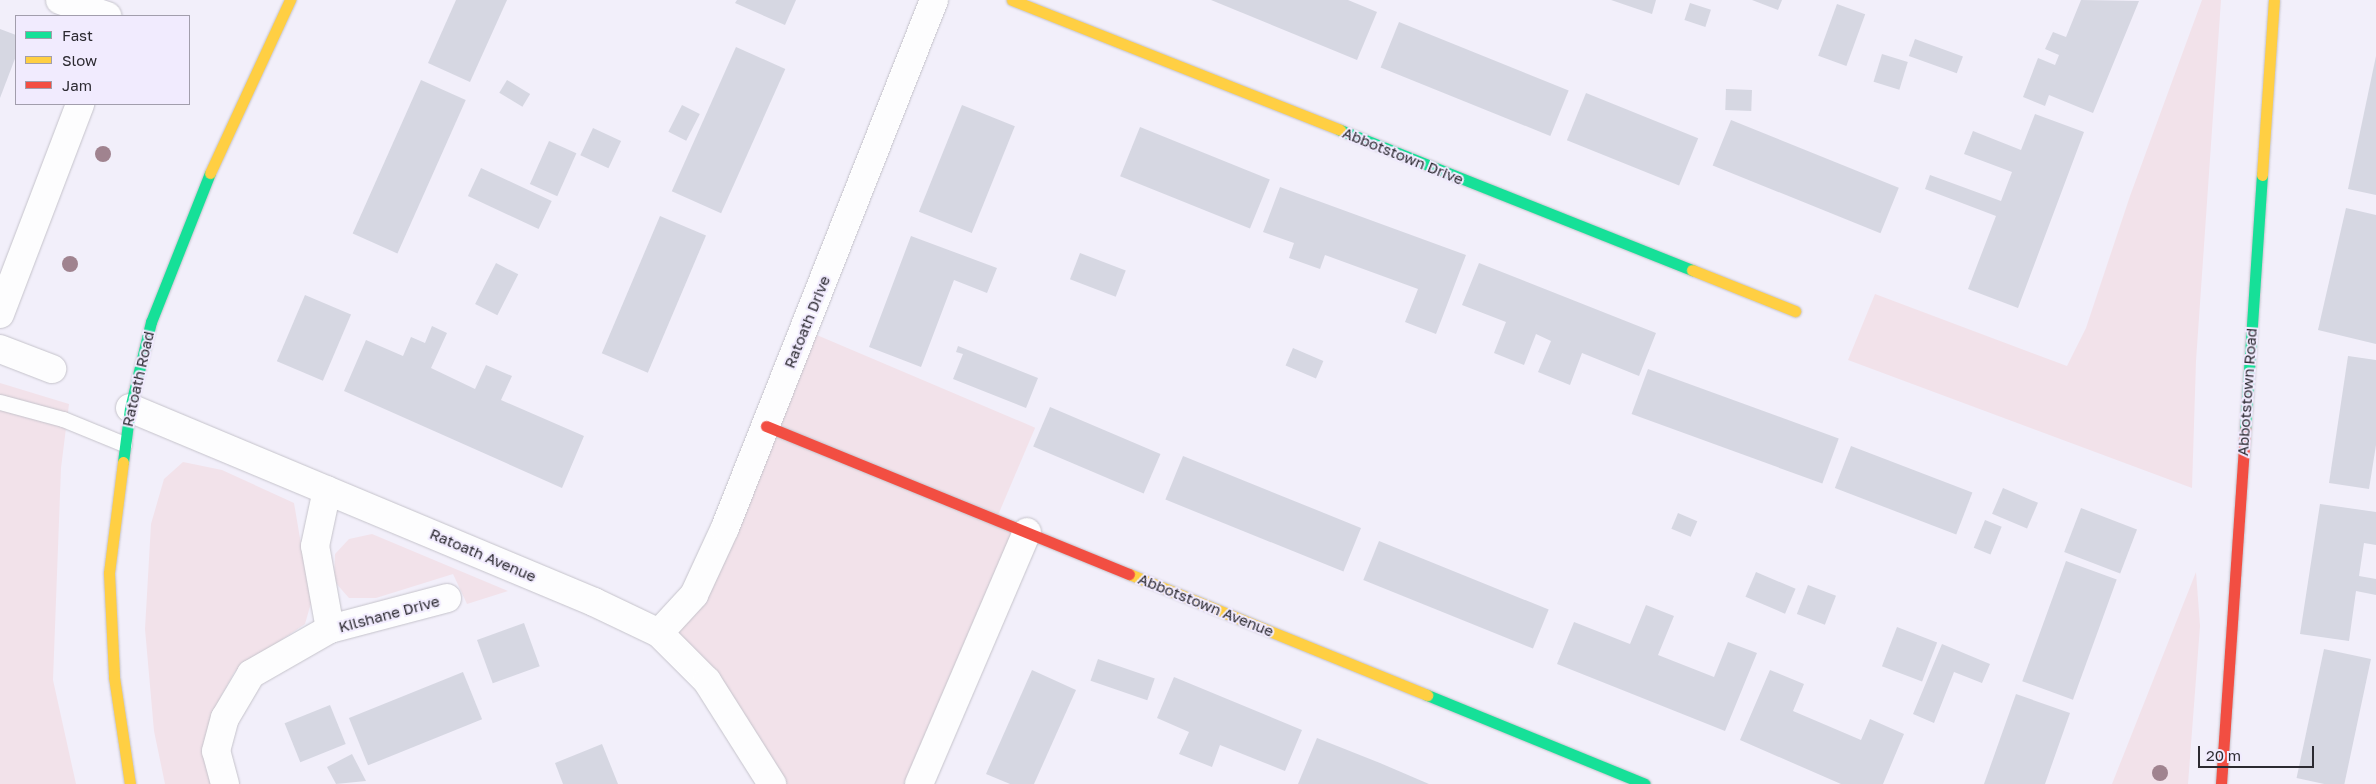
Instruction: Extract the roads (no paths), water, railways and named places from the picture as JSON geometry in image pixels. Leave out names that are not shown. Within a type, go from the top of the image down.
[{"type":"street","points":[[60,0],[104,15]]},
{"type":"street","points":[[113,15],[119,0]]},
{"type":"street","name":"Ratoath Road","points":[[130,784],[114,677],[109,573],[130,408],[151,322],[203,191],[290,0]]},
{"type":"street","name":"Ratoath Drive","points":[[659,633],[694,595],[766,426],[934,0]]},
{"type":"street","name":"Abbotstown Drive","points":[[1012,0],[1795,312]]},
{"type":"street","name":"Abbotstown Road","points":[[2221,784],[2274,0]]},
{"type":"street","points":[[0,314],[80,105]]},
{"type":"street","points":[[0,349],[52,369]]},
{"type":"street","name":"Ratoath Avenue","points":[[130,408],[594,602],[659,633],[707,681],[772,784]]},
{"type":"street","name":"Abbotstown Avenue","points":[[766,426],[1645,784]]},
{"type":"street","name":"Kilshane Drive","points":[[327,490],[315,546],[330,629]]},
{"type":"street","points":[[919,784],[1026,532]]},
{"type":"street","name":"Kilshane Drive","points":[[225,784],[216,750],[225,718],[251,674],[330,629],[447,598]]},
{"type":"lane","points":[[0,402],[63,419],[124,444]]}]
